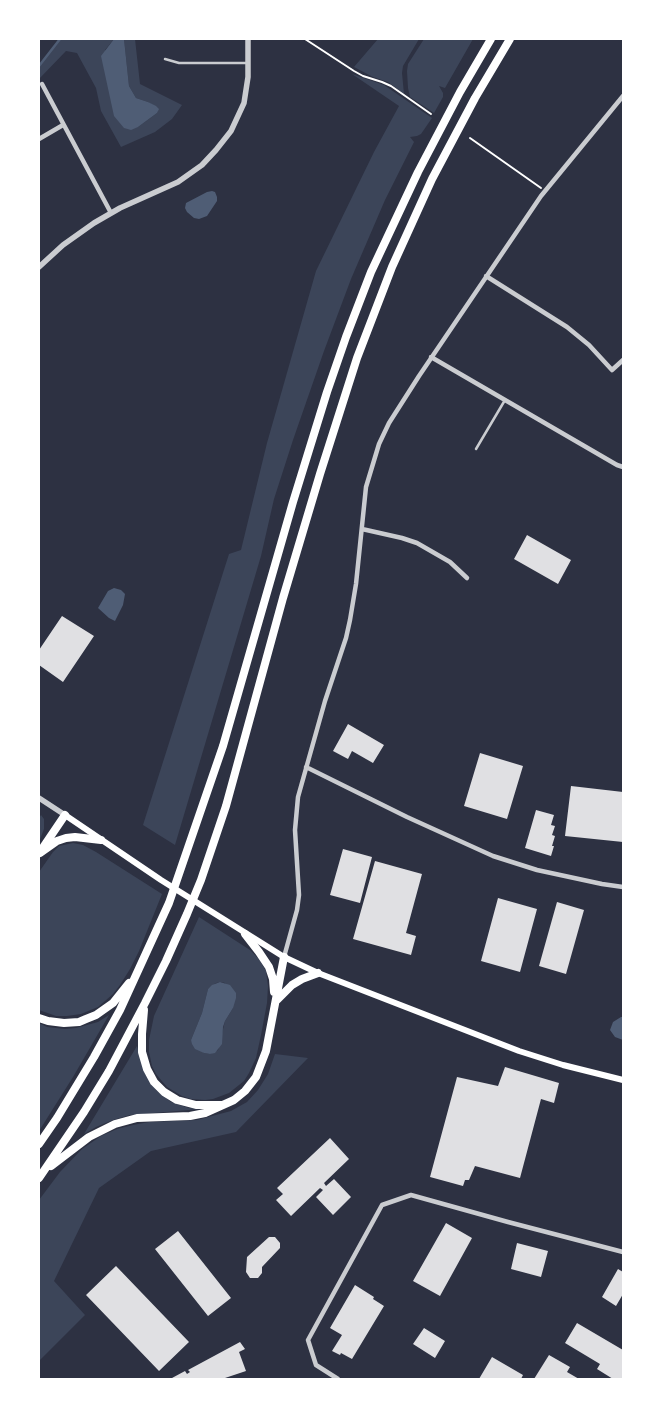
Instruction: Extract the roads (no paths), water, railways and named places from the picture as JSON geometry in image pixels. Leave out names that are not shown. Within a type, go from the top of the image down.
[{"type":"highway","points":[[39,1144],[94,1057],[120,1010],[169,903],[224,746],[296,493],[346,337],[378,256],[418,172],[460,92],[491,39]]},
{"type":"highway","points":[[39,1178],[84,1112],[109,1071],[170,953],[187,914],[201,880],[226,806],[286,588],[356,358],[392,267],[428,188],[475,98],[510,39]]},
{"type":"highway","points":[[39,854],[65,815]]},
{"type":"highway","points":[[39,854],[57,841],[66,838],[75,837],[101,840]]},
{"type":"highway","points":[[245,934],[268,967],[273,979],[275,1002]]},
{"type":"highway","points":[[44,1171],[80,1143],[115,1124],[137,1118],[197,1115],[211,1111],[234,1100],[245,1091],[256,1077],[266,1051],[284,957]]},
{"type":"highway","points":[[39,1018],[64,1023],[79,1022],[96,1015],[118,998],[141,964]]},
{"type":"highway","points":[[275,1002],[292,985],[318,973]]},
{"type":"highway","points":[[145,1003],[142,1052],[147,1069],[154,1082],[169,1095],[186,1102],[205,1105],[225,1104]]},
{"type":"main road","points":[[65,815],[245,934],[284,957],[318,973],[519,1051],[623,1080]]},
{"type":"street","points":[[39,267],[63,245],[94,223],[111,213],[178,182],[210,157],[231,131],[240,114],[246,95],[249,63],[248,39]]},
{"type":"street","points":[[42,84],[111,213]]},
{"type":"street","points":[[284,957],[298,903],[295,820],[298,797],[350,620],[356,584],[366,487],[378,444],[389,423],[431,358],[545,191],[623,96]]},
{"type":"street","points":[[39,139],[63,125]]},
{"type":"street","points":[[486,276],[567,327],[588,344],[612,370],[623,360]]},
{"type":"street","points":[[431,358],[623,467]]},
{"type":"street","points":[[362,529],[416,543],[450,562],[467,578]]},
{"type":"street","points":[[306,767],[407,817],[493,856],[536,870],[623,887]]},
{"type":"street","points":[[39,798],[65,815]]},
{"type":"street","points":[[338,1379],[316,1365],[308,1340],[382,1206],[411,1195],[623,1252]]},
{"type":"lane","points":[[165,59],[179,63],[249,63]]},
{"type":"lane","points":[[476,449],[505,400]]},
{"type":"waterway","points":[[39,66],[60,39]]}]
